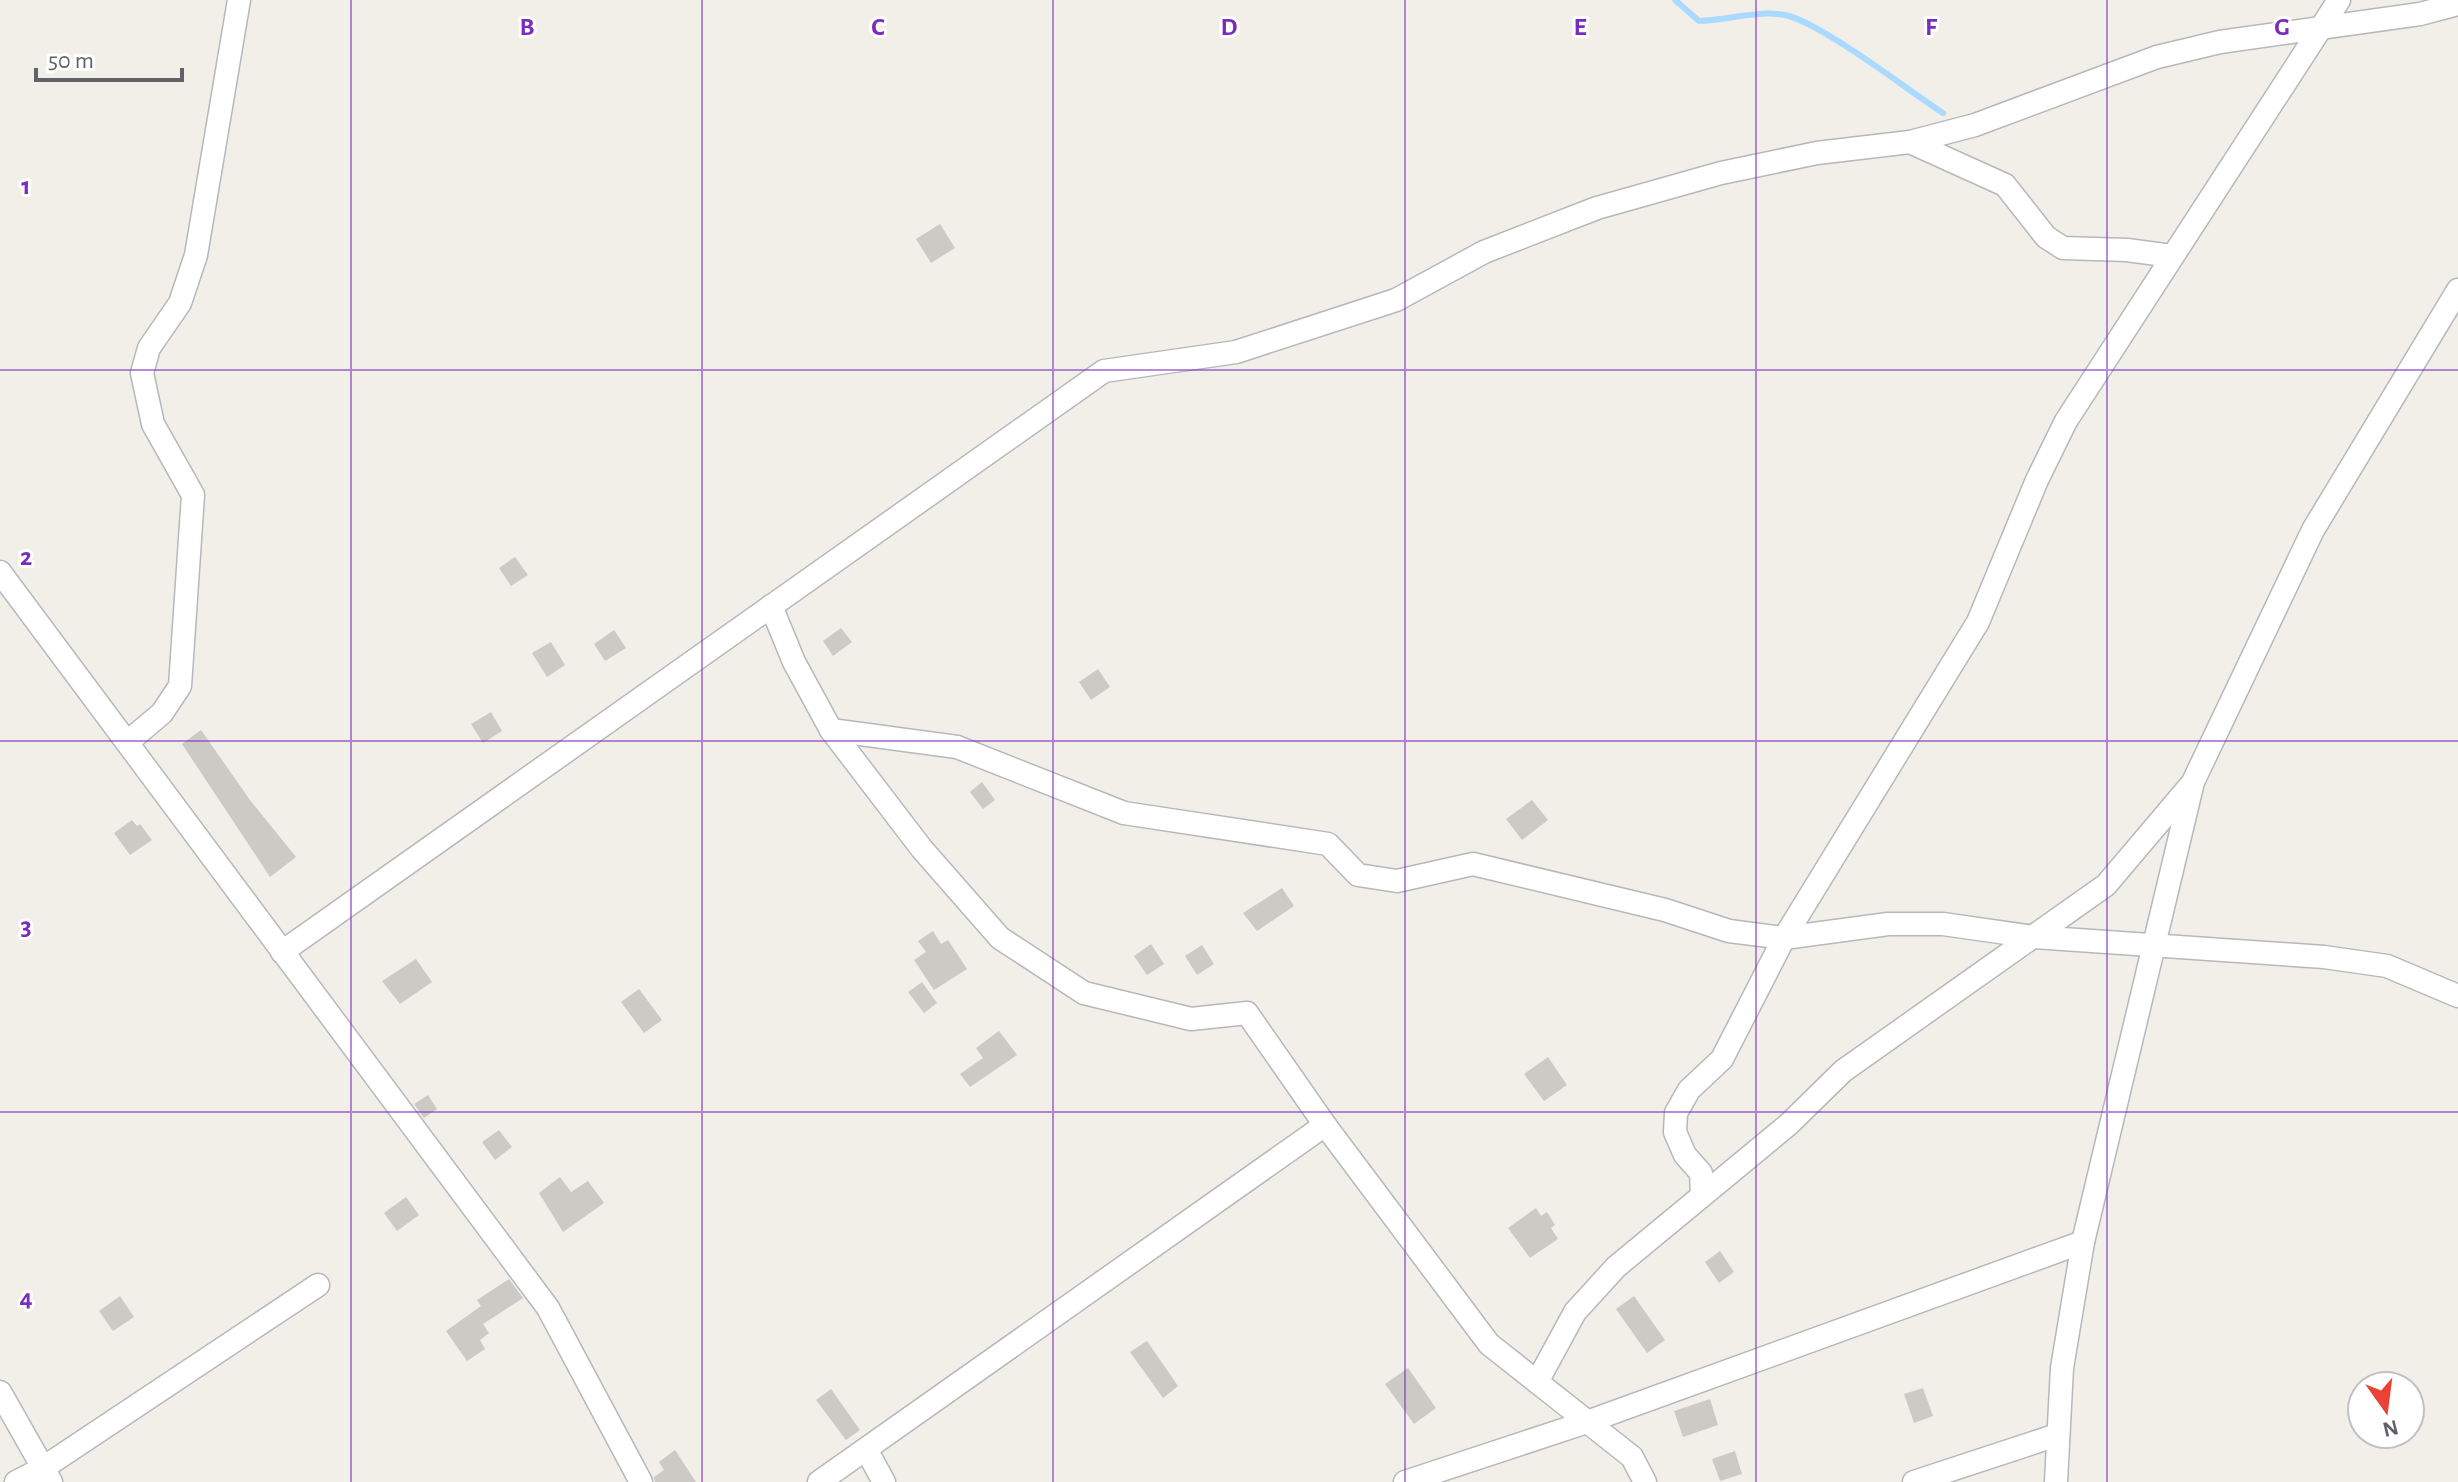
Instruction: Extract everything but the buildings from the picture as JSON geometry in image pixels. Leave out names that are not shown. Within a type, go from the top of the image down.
[{"type":"street","points":[[129,741],[162,713],[180,686],[193,495],[153,424],[142,373],[149,348],[180,303],[196,255],[239,0]]},
{"type":"street","points":[[1702,1195],[1701,1173],[1685,1155],[1675,1132],[1676,1113],[1689,1090],[1722,1059],[1784,938],[1978,622],[2037,480],[2066,421],[2112,356],[2172,256],[2339,0]]},
{"type":"street","points":[[282,952],[1104,371],[1236,352],[1396,300],[1484,252],[1597,208],[1666,189],[1817,153],[1910,142],[1975,125],[2157,57],[2220,42],[2320,30],[2420,14],[2458,4]]},
{"type":"street","points":[[1910,142],[2005,185],[2046,237],[2063,248],[2116,249],[2172,256]]},
{"type":"street","points":[[2056,1482],[2062,1368],[2083,1242],[2193,782],[2313,530],[2458,290]]},
{"type":"street","points":[[0,572],[129,741],[548,1308],[641,1482]]},
{"type":"street","points":[[771,606],[794,662],[831,730],[922,849],[1000,938],[1084,993],[1191,1019],[1247,1013],[1325,1125],[1489,1344],[1632,1457],[1645,1482]]},
{"type":"street","points":[[831,730],[957,747],[1124,813],[1328,844],[1358,875],[1397,881],[1473,864],[1665,910],[1729,931],[1784,938],[1888,924],[1943,924],[2034,937],[2324,957],[2387,966],[2458,996]]},
{"type":"street","points":[[1537,1382],[1575,1312],[1616,1267],[1789,1124],[1843,1071],[2106,885],[2193,782]]},
{"type":"street","points":[[819,1482],[1325,1125]]},
{"type":"street","points":[[1405,1482],[1587,1422],[2083,1242]]},
{"type":"street","points":[[16,1482],[47,1475],[318,1285]]},
{"type":"street","points":[[0,1392],[47,1475]]},
{"type":"street","points":[[1914,1482],[2057,1435]]},
{"type":"street","points":[[867,1451],[884,1482]]},
{"type":"waterway","points":[[1675,0],[1699,21],[1764,14],[1785,15],[1800,20],[1841,43],[1943,113]]}]
